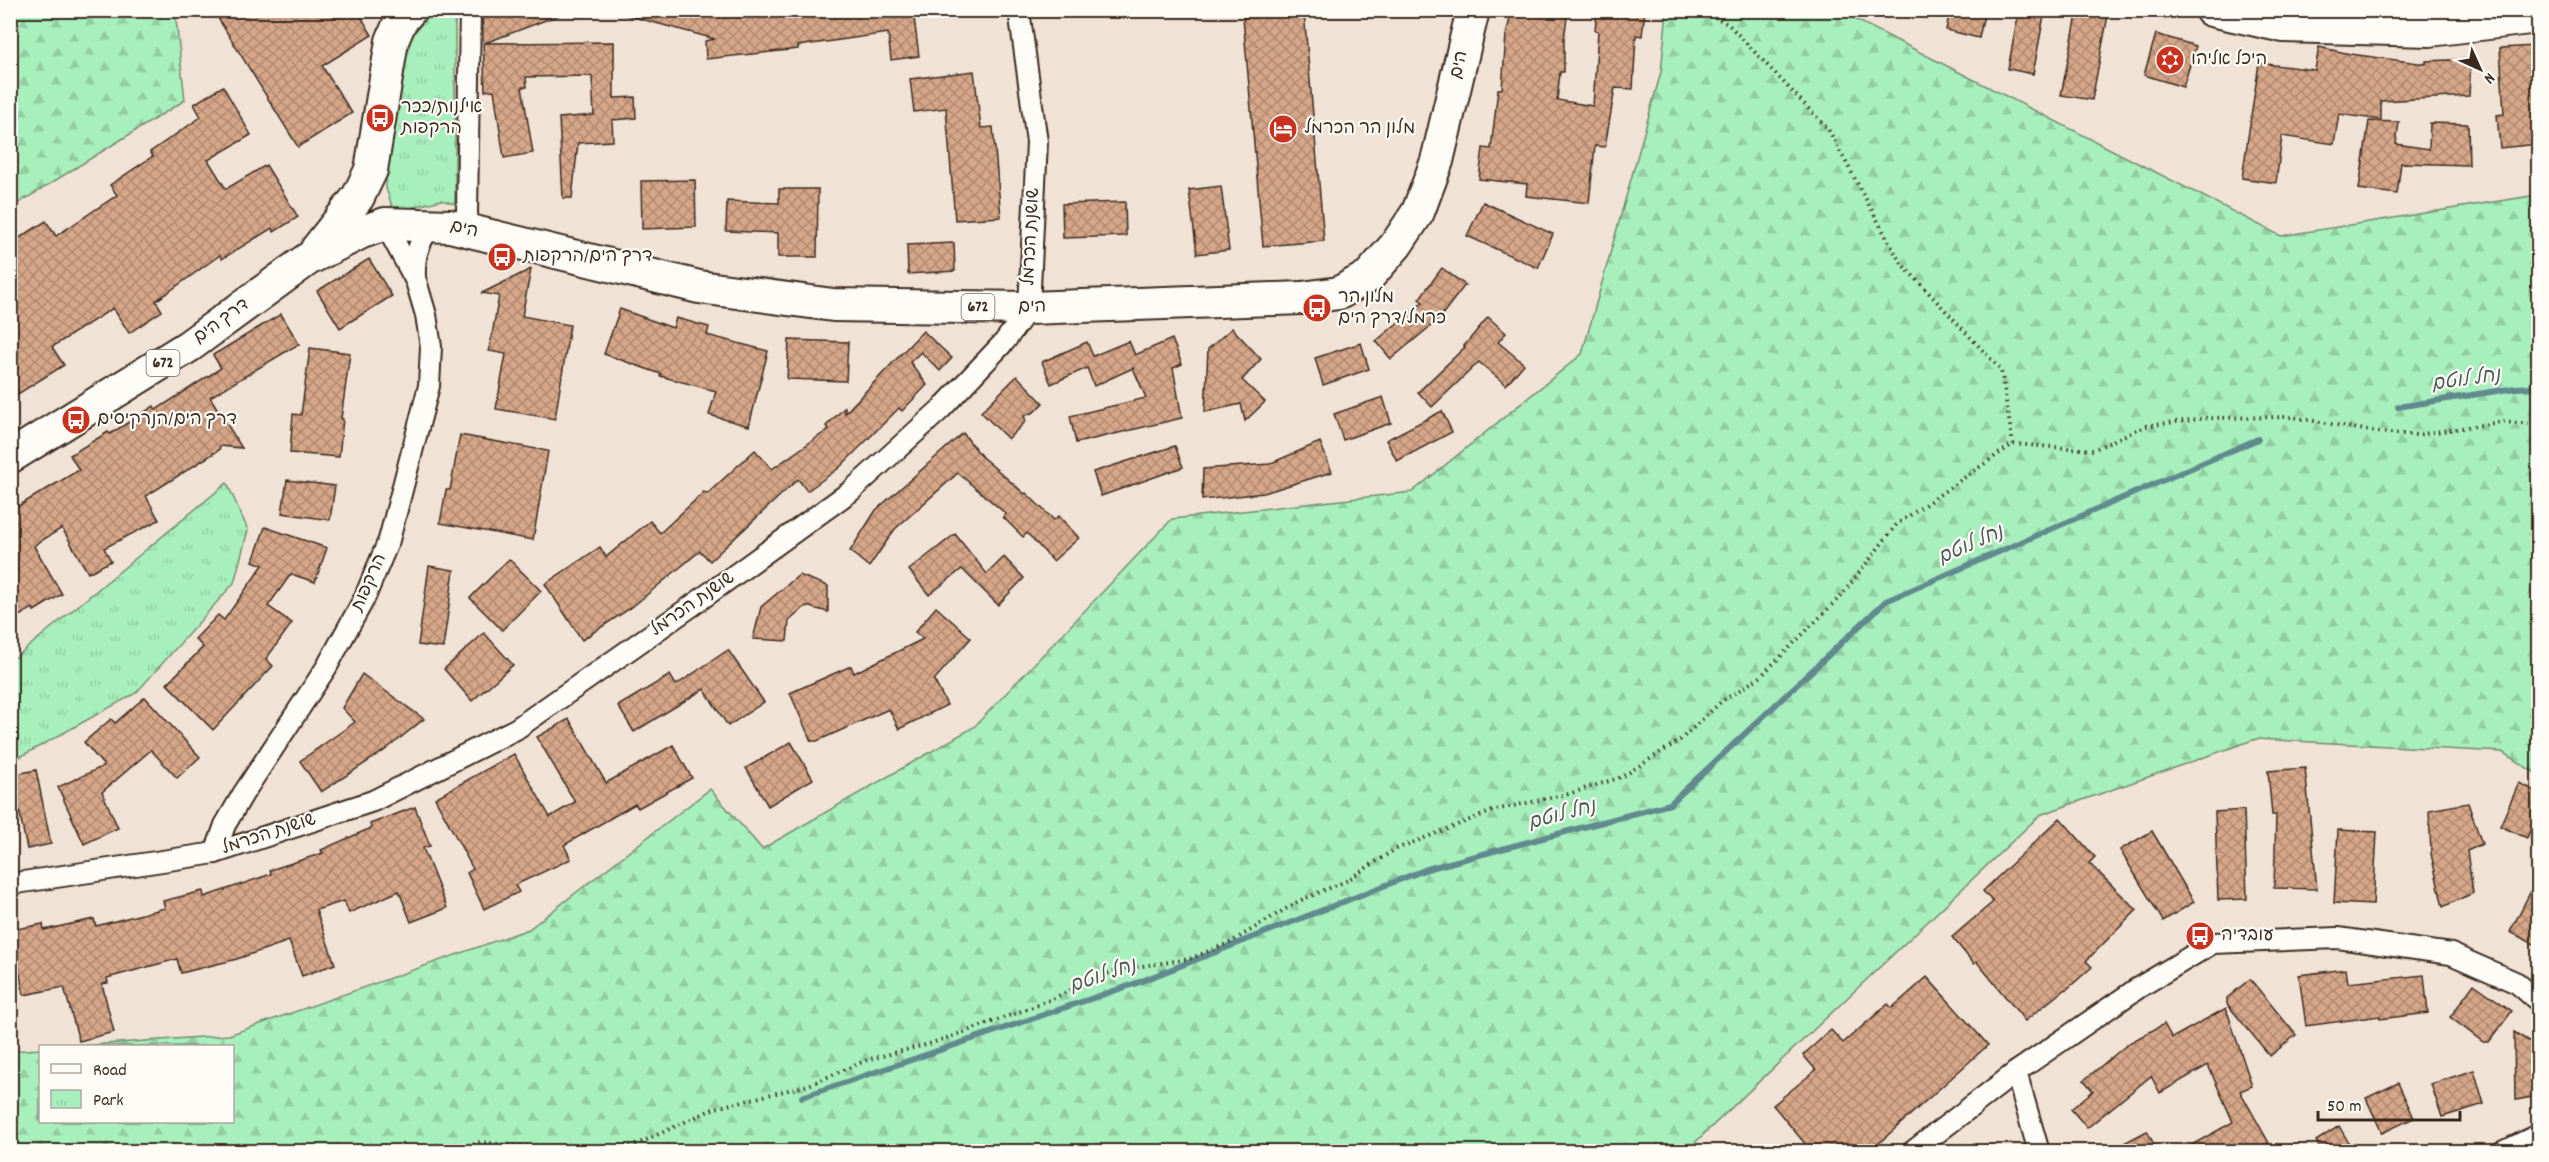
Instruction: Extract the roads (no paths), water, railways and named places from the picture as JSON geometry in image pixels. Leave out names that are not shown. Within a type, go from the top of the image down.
[{"type":"main road","name":"672","points":[[308,259],[358,197],[371,170],[392,41],[400,22],[410,10]]},
{"type":"main road","name":"הים","points":[[308,259],[362,232],[385,224],[432,225],[450,226],[699,287],[833,305],[1029,308],[1302,298],[1339,293],[1369,276],[1396,246],[1418,212],[1437,161],[1473,10]]},
{"type":"main road","points":[[2211,10],[2430,30],[2538,16]]},
{"type":"main road","points":[[371,170],[374,194],[385,224]]},
{"type":"main road","name":"דרך הים","points":[[10,457],[189,346],[308,259]]},
{"type":"street","points":[[470,10],[467,213],[468,223],[473,232]]},
{"type":"street","name":"שושנת הכרמל","points":[[10,884],[215,853],[373,801],[516,729],[851,491],[941,410],[1005,341],[1029,308],[1037,142],[1019,10]]},
{"type":"street","name":"הרקפות","points":[[215,853],[225,825],[243,794],[273,752],[342,639],[364,599],[389,540],[421,421],[430,378],[431,347],[426,315],[416,281],[385,224]]},
{"type":"street","name":"הרקפות","points":[[416,281],[416,251],[422,237],[432,225]]},
{"type":"street","points":[[1912,1152],[2016,1072],[2138,988],[2213,943],[2338,938],[2451,954],[2517,983],[2538,1002]]},
{"type":"street","points":[[2016,1072],[2039,1152]]},
{"type":"street","points":[[2503,1152],[2538,1135]]},
{"type":"waterway","name":"נחל לוטם","points":[[2398,407],[2515,388],[2538,387]]},
{"type":"waterway","name":"נחל לוטם","points":[[802,1097],[1134,984],[1427,869],[1670,804],[1886,601],[2258,439]]},
{"type":"place","name":"היכל אליהו","points":[[2170,60]]},
{"type":"place","name":"אילנות/ככר הרקפות","points":[[380,118]]},
{"type":"place","name":"מלון הר הכרמל","points":[[1283,129]]},
{"type":"place","name":"דרך הים/הרקפות","points":[[502,257]]},
{"type":"place","name":"מלון הר כרמל/דרך הים","points":[[1317,308]]},
{"type":"place","name":"דרך הים/הנרקיסים","points":[[76,420]]},
{"type":"place","name":"עובדיה","points":[[2200,936]]}]
